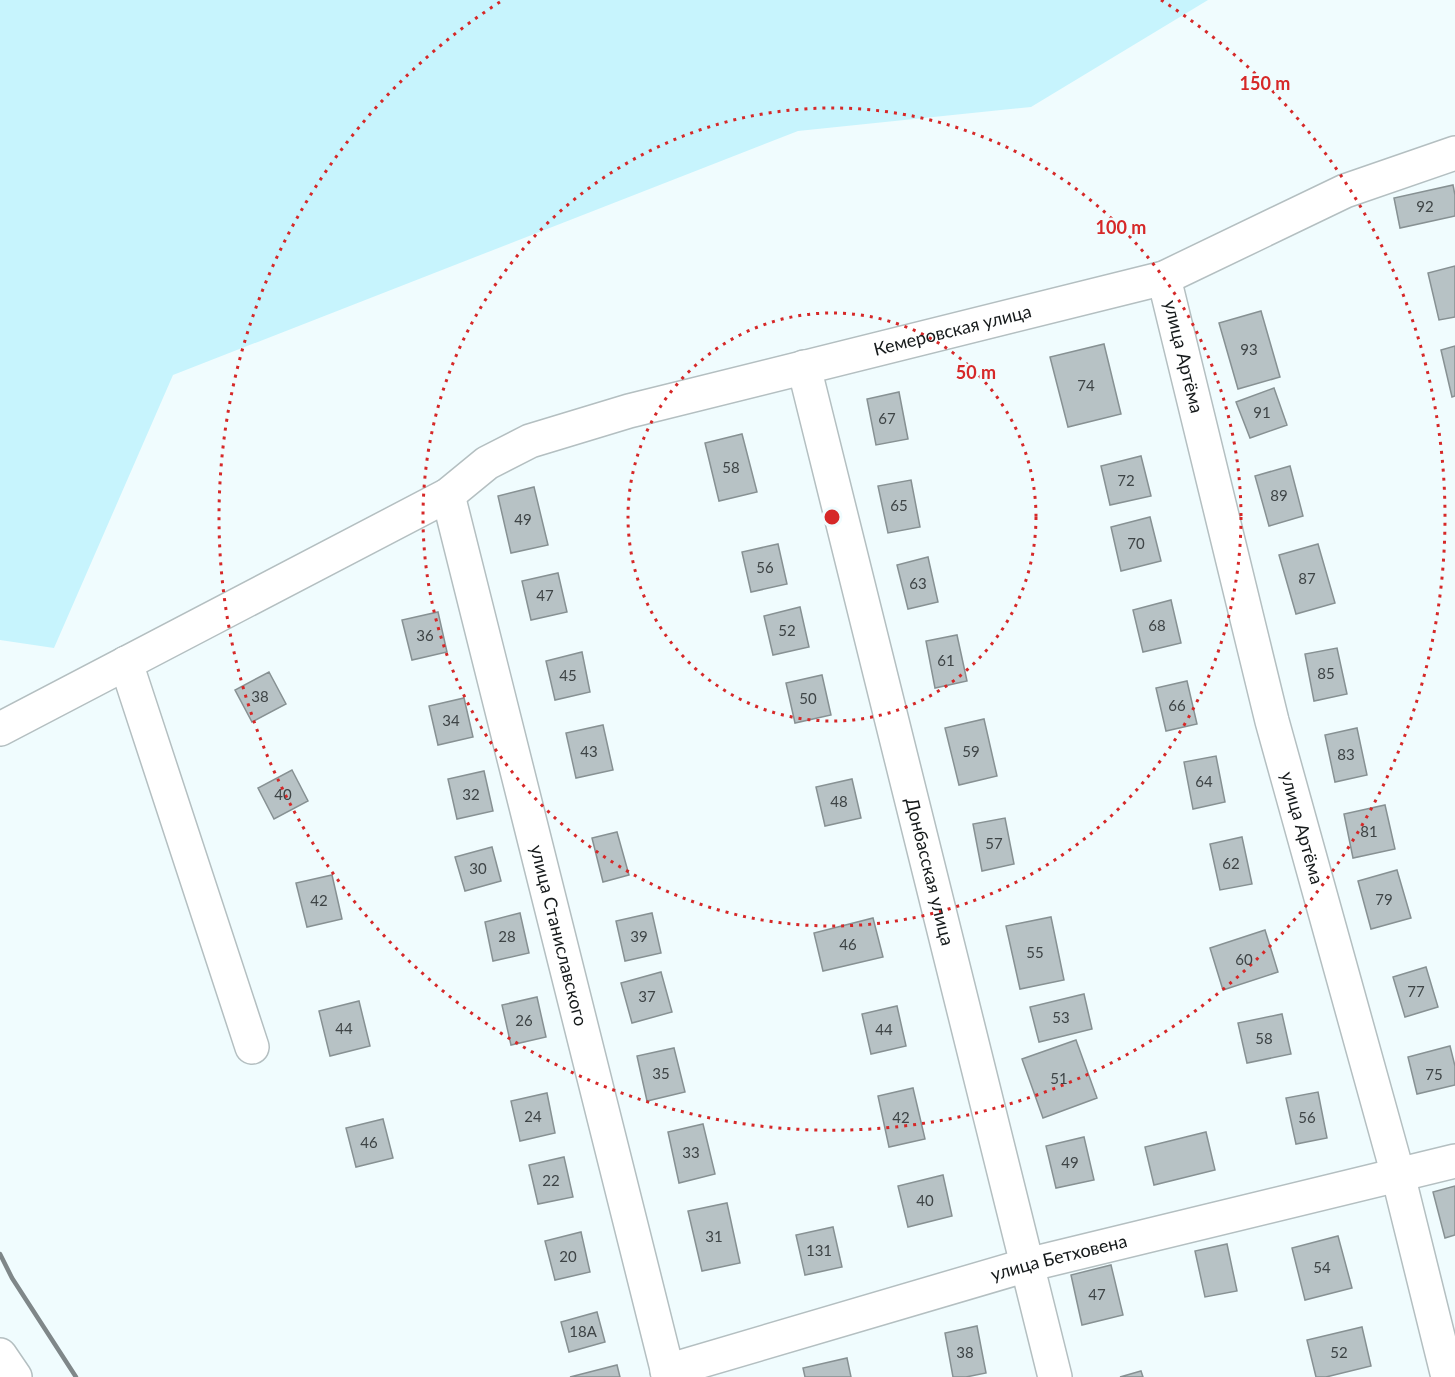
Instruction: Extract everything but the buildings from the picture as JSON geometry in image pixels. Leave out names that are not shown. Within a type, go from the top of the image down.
[{"type":"street","name":"Кемеровская улица","points":[[0,729],[448,495],[487,463],[530,441],[629,411],[1164,278],[1345,191],[1455,153]]},
{"type":"street","name":"улица Артёма","points":[[1164,278],[1272,721],[1398,1175],[1448,1377]]},
{"type":"street","name":"Донбасская улица","points":[[804,367],[1055,1377]]},
{"type":"street","name":"улица Станиславского","points":[[448,495],[668,1374]]},
{"type":"street","points":[[126,663],[252,1047]]},
{"type":"street","name":"улица Бетховена","points":[[668,1374],[1027,1265],[1455,1161]]},
{"type":"street","points":[[0,1355],[15,1377]]},
{"type":"shaded area","points":[[0,0],[1208,0],[1031,107],[798,131],[173,375],[54,648],[0,640]]},
{"type":"railway","points":[[0,1254],[12,1278],[76,1377]]}]
